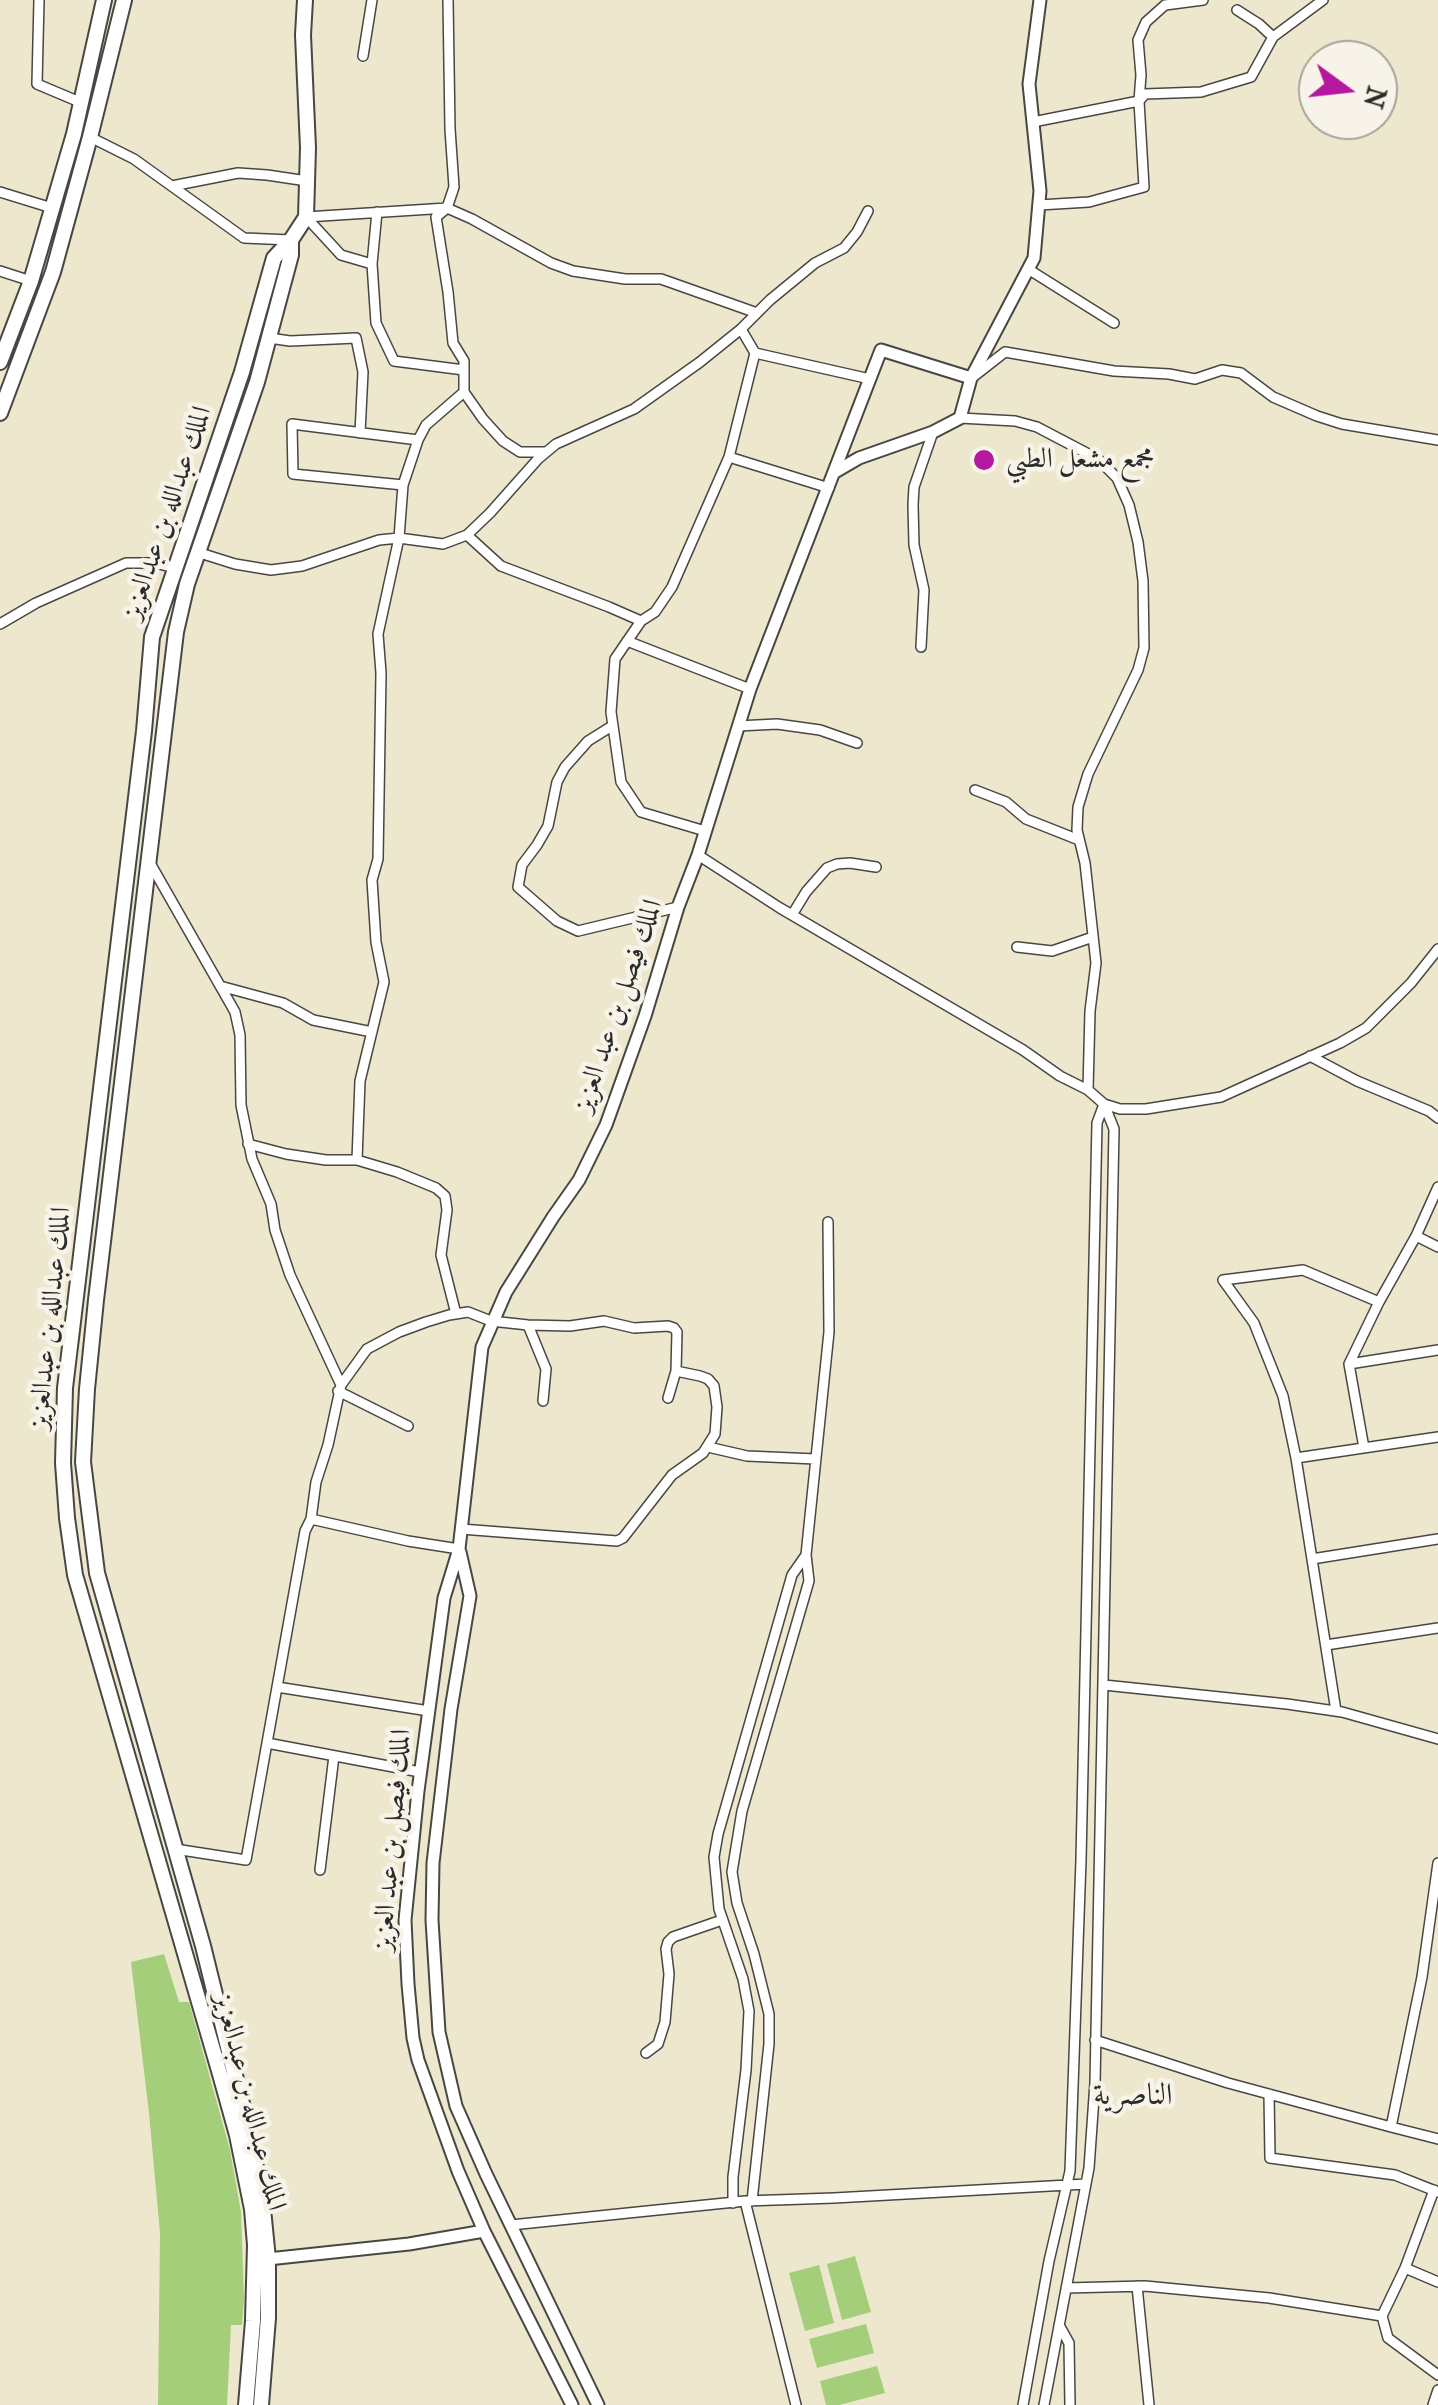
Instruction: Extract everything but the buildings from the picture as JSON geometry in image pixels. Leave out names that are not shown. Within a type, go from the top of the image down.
[{"type":"main road","points":[[0,362],[30,282],[74,134],[104,0]]},
{"type":"main road","points":[[0,413],[53,272],[124,0]]},
{"type":"main road","points":[[305,0],[302,34],[306,217]]},
{"type":"main road","points":[[74,134],[90,137]]},
{"type":"main road","name":"الملك عبدالله بن عبدالعزيز","points":[[246,2405],[253,2321],[252,2209],[228,2105],[76,1575],[63,1463],[65,1388],[152,637],[242,372],[274,258],[306,217]]},
{"type":"main road","name":"الملك عبدالله بن عبدالعزيز","points":[[261,2405],[268,2318],[262,2199],[202,1946],[97,1573],[83,1462],[86,1389],[176,632],[187,584],[258,382],[292,255],[291,240]]},
{"type":"street","points":[[39,0],[37,84],[82,103]]},
{"type":"street","points":[[363,56],[372,0]]},
{"type":"street","points":[[448,0],[454,187],[447,208],[436,217],[453,343],[464,361],[464,392],[483,419],[503,441],[520,452],[546,452]]},
{"type":"street","points":[[960,418],[972,378],[1034,258],[1040,190],[1030,84],[1040,0]]},
{"type":"street","points":[[1039,205],[1089,202],[1144,187],[1138,40],[1146,22],[1165,5],[1203,0]]},
{"type":"street","points":[[1033,122],[1139,101],[1145,94],[1201,92],[1250,77],[1273,37],[1323,0]]},
{"type":"street","points":[[1238,10],[1273,37]]},
{"type":"street","points":[[90,137],[134,158],[244,238],[291,240]]},
{"type":"street","points":[[172,186],[251,173],[307,182]]},
{"type":"street","points":[[0,192],[52,208]]},
{"type":"street","points":[[306,217],[447,208],[573,271],[661,279],[757,313]]},
{"type":"street","points":[[200,553],[271,570],[302,566],[379,540],[399,538],[442,544],[466,535],[546,452],[634,409],[700,362],[815,263],[844,248],[868,211]]},
{"type":"street","points":[[378,212],[372,264],[376,323],[394,362],[464,370]]},
{"type":"street","points":[[306,217],[341,254],[372,264]]},
{"type":"street","points":[[0,270],[30,282]]},
{"type":"street","points":[[1028,270],[1114,323]]},
{"type":"street","points":[[270,338],[356,338],[376,323]]},
{"type":"street","points":[[705,831],[641,812],[621,782],[612,726],[614,659],[672,587],[729,457],[754,353],[741,329]]},
{"type":"street","points":[[356,338],[363,372],[360,433]]},
{"type":"street","points":[[754,353],[870,379],[881,350],[972,378]]},
{"type":"street","points":[[972,378],[1004,352],[1114,372],[1195,379],[1222,370],[1241,372],[1273,396],[1316,416],[1438,440]]},
{"type":"street","name":"الملك فيصل بن عبد العزيز","points":[[572,2405],[458,2171],[413,2038],[405,1920],[444,1598],[459,1548],[482,1347],[515,1277],[579,1180],[606,1125],[750,689],[870,379]]},
{"type":"street","points":[[357,1160],[360,1081],[384,982],[376,942],[372,880],[378,858],[378,634],[399,538],[402,485],[426,425],[464,392]]},
{"type":"street","points":[[835,472],[960,418],[1014,421],[1041,428],[1098,459],[1117,478],[1129,505],[1143,581],[1144,648],[1138,670],[1088,774],[1078,807],[1077,830],[1096,963],[1088,1090]]},
{"type":"street","points":[[402,485],[293,474],[292,424],[418,440]]},
{"type":"street","points":[[920,647],[924,590],[914,545],[912,505],[914,487],[933,432]]},
{"type":"street","points":[[729,457],[829,488]]},
{"type":"street","points":[[466,535],[501,566],[641,622]]},
{"type":"street","points":[[0,624],[36,603],[126,563],[155,562],[174,568]]},
{"type":"street","points":[[627,641],[750,689]]},
{"type":"street","points":[[738,726],[778,724],[820,730],[857,743]]},
{"type":"street","points":[[612,726],[588,741],[566,767],[558,782],[548,826],[522,865],[518,887],[557,921],[578,931],[678,907]]},
{"type":"street","points":[[975,790],[1006,802],[1026,819],[1079,840]]},
{"type":"street","points":[[698,855],[792,915],[1007,1040],[1104,1104],[1120,1109],[1146,1109],[1221,1097],[1366,1028],[1433,964],[1438,949]]},
{"type":"street","points":[[148,861],[235,1012],[240,1034],[242,1105],[252,1160],[270,1204],[290,1274],[340,1388],[408,1426]]},
{"type":"street","points":[[792,915],[826,868],[837,864],[876,867]]},
{"type":"street","points":[[1017,947],[1052,951],[1093,937]]},
{"type":"street","points":[[220,986],[283,1003],[313,1020],[372,1032]]},
{"type":"street","points":[[1310,1056],[1438,1118]]},
{"type":"street","points":[[1044,2405],[1086,2184],[1096,2040],[1114,1130],[1104,1104]]},
{"type":"street","points":[[1024,2405],[1049,2261],[1070,2170],[1097,1123],[1104,1104]]},
{"type":"street","points":[[248,1144],[312,1158],[357,1160],[424,1182],[445,1196],[441,1255],[456,1314]]},
{"type":"street","points":[[1364,1448],[1349,1364],[1438,1187]]},
{"type":"street","points":[[796,2405],[749,2201],[769,2044],[769,2014],[737,1904],[732,1872],[742,1811],[809,1581],[806,1555],[829,1332],[828,1222]]},
{"type":"street","points":[[1416,1236],[1438,1247]]},
{"type":"street","points":[[1336,1711],[1283,1396],[1254,1323],[1223,1280],[1303,1270],[1379,1302]]},
{"type":"street","points":[[174,1849],[246,1860],[316,1482],[340,1388],[367,1349],[399,1332],[468,1312],[491,1322],[528,1326],[570,1326],[594,1320],[634,1328],[668,1326],[677,1332],[676,1371],[668,1398]]},
{"type":"street","points":[[528,1326],[546,1369],[543,1401]]},
{"type":"street","points":[[1349,1364],[1438,1350]]},
{"type":"street","points":[[461,1529],[617,1541],[631,1529],[672,1475],[708,1448],[715,1434],[714,1386],[708,1379],[676,1371]]},
{"type":"street","points":[[1296,1458],[1438,1437]]},
{"type":"street","points":[[708,1448],[738,1455],[816,1459]]},
{"type":"street","points":[[310,1519],[459,1548]]},
{"type":"street","points":[[1312,1559],[1438,1539]]},
{"type":"street","name":"الملك فيصل بن عبد العزيز","points":[[459,1548],[470,1596],[451,1709],[433,1863],[438,2032],[456,2106],[598,2405]]},
{"type":"street","points":[[732,2203],[749,2010],[744,1979],[719,1909],[714,1857],[792,1575],[806,1555]]},
{"type":"street","points":[[1326,1645],[1438,1628]]},
{"type":"street","points":[[1104,1684],[1336,1711],[1438,1739]]},
{"type":"street","points":[[277,1687],[429,1711]]},
{"type":"street","points":[[266,1743],[420,1772]]},
{"type":"street","points":[[320,1870],[334,1756]]},
{"type":"street","points":[[1391,2127],[1422,1977],[1438,1863]]},
{"type":"street","points":[[646,2053],[658,2044],[665,2022],[668,1942],[722,1920]]},
{"type":"street","points":[[413,2038],[438,2032]]},
{"type":"street","points":[[1096,2040],[1269,2094],[1438,2139]]},
{"type":"street","points":[[1269,2094],[1270,2158],[1394,2175],[1436,2191],[1382,2316],[1388,2338],[1438,2375]]},
{"type":"street","points":[[511,2225],[749,2201],[1086,2184]]},
{"type":"street","points":[[268,2259],[408,2244],[484,2231]]},
{"type":"street","points":[[1405,2268],[1438,2282]]},
{"type":"street","points":[[1066,2288],[1137,2286],[1269,2298],[1382,2316]]},
{"type":"street","points":[[1137,2286],[1149,2405]]},
{"type":"street","points":[[1059,2324],[1068,2343],[1070,2405]]},
{"type":"street","points":[[1432,2405],[1438,2390]]},
{"type":"green space","points":[[164,1954],[179,2002],[189,2002],[230,2150],[241,2212],[244,2299],[242,2325],[231,2325],[227,2405],[158,2405],[160,2233],[131,1962]]},
{"type":"green space","points":[[855,2256],[871,2312],[842,2320],[827,2264]]},
{"type":"green space","points":[[819,2265],[834,2323],[805,2331],[789,2273]]},
{"type":"green space","points":[[866,2324],[874,2353],[817,2368],[809,2339]]},
{"type":"green space","points":[[877,2366],[885,2393],[826,2405],[820,2381]]},
{"type":"place","name":"مجمع مشعل الطبي","points":[[984,460]]},
{"type":"district","name":"الناصرية","points":[[1133,2097]]}]
